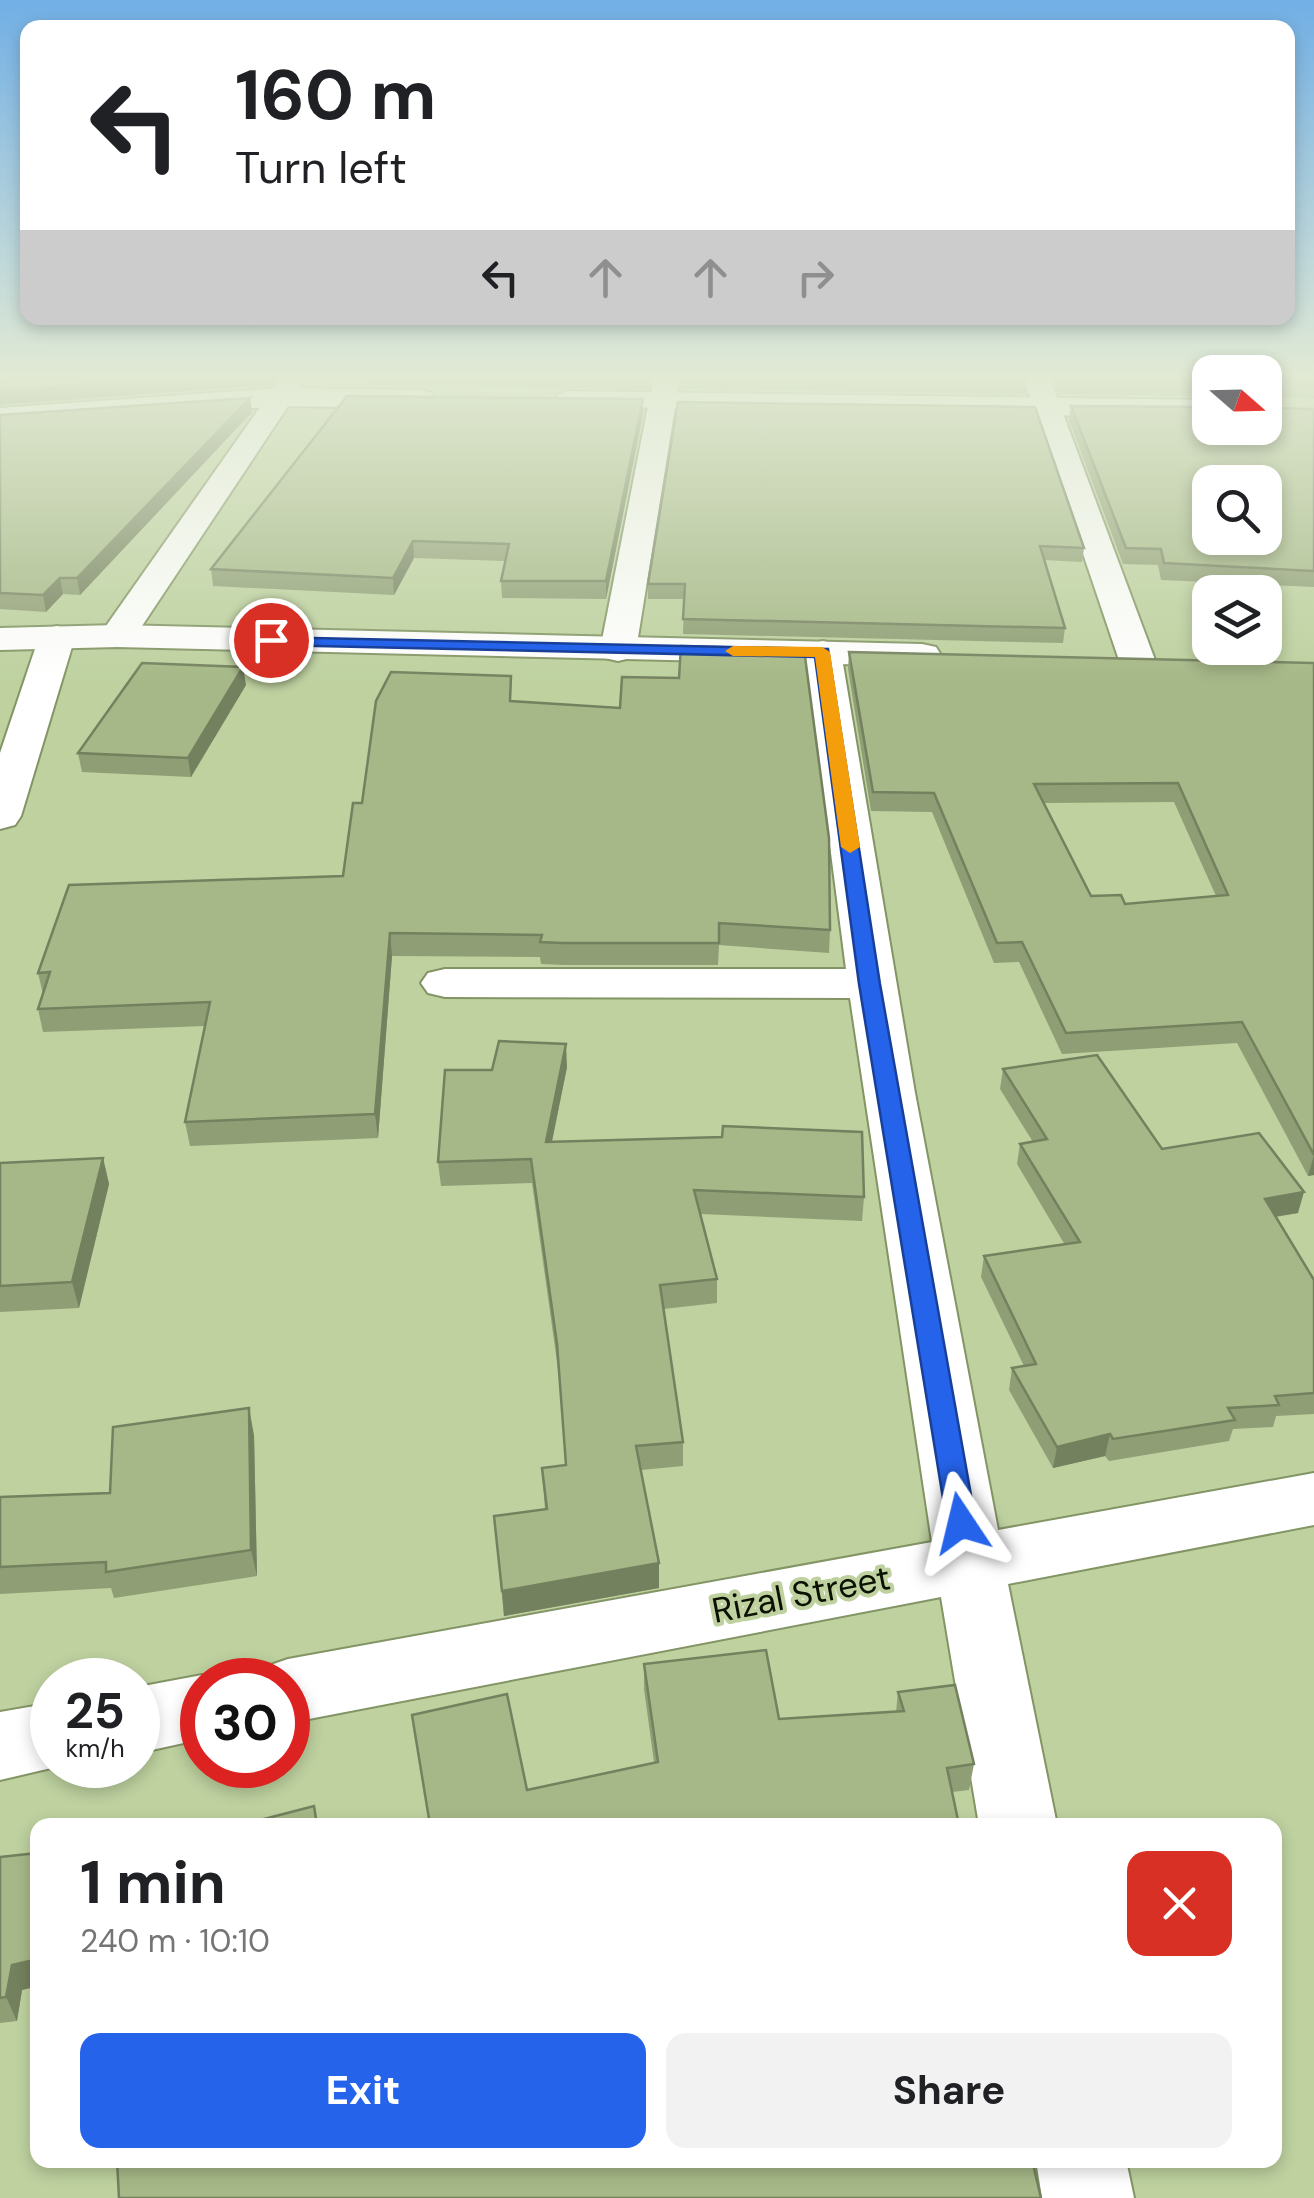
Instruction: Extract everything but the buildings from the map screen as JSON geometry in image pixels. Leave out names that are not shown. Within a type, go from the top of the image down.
[{"type":"street","points":[[117,636],[225,479]]},
{"type":"street","points":[[618,650],[649,479]]},
{"type":"street","points":[[1073,479],[1137,660]]},
{"type":"street","points":[[0,639],[117,636],[960,656]]},
{"type":"street","points":[[0,816],[57,638]]},
{"type":"street","points":[[822,652],[870,984],[968,1562],[1017,1818]]},
{"type":"street","points":[[1098,659],[1176,661]]},
{"type":"street","points":[[445,982],[870,984]]},
{"type":"street","name":"Rizal Street","points":[[310,1687],[1314,1498]]},
{"type":"street","points":[[0,1746],[30,1740]]},
{"type":"street","points":[[1082,2168],[1088,2198]]},
{"type":"slow traffic","points":[[733,651],[822,652],[850,847]]},
{"type":"route","points":[[271,640],[822,652],[870,984],[961,1523]]}]
